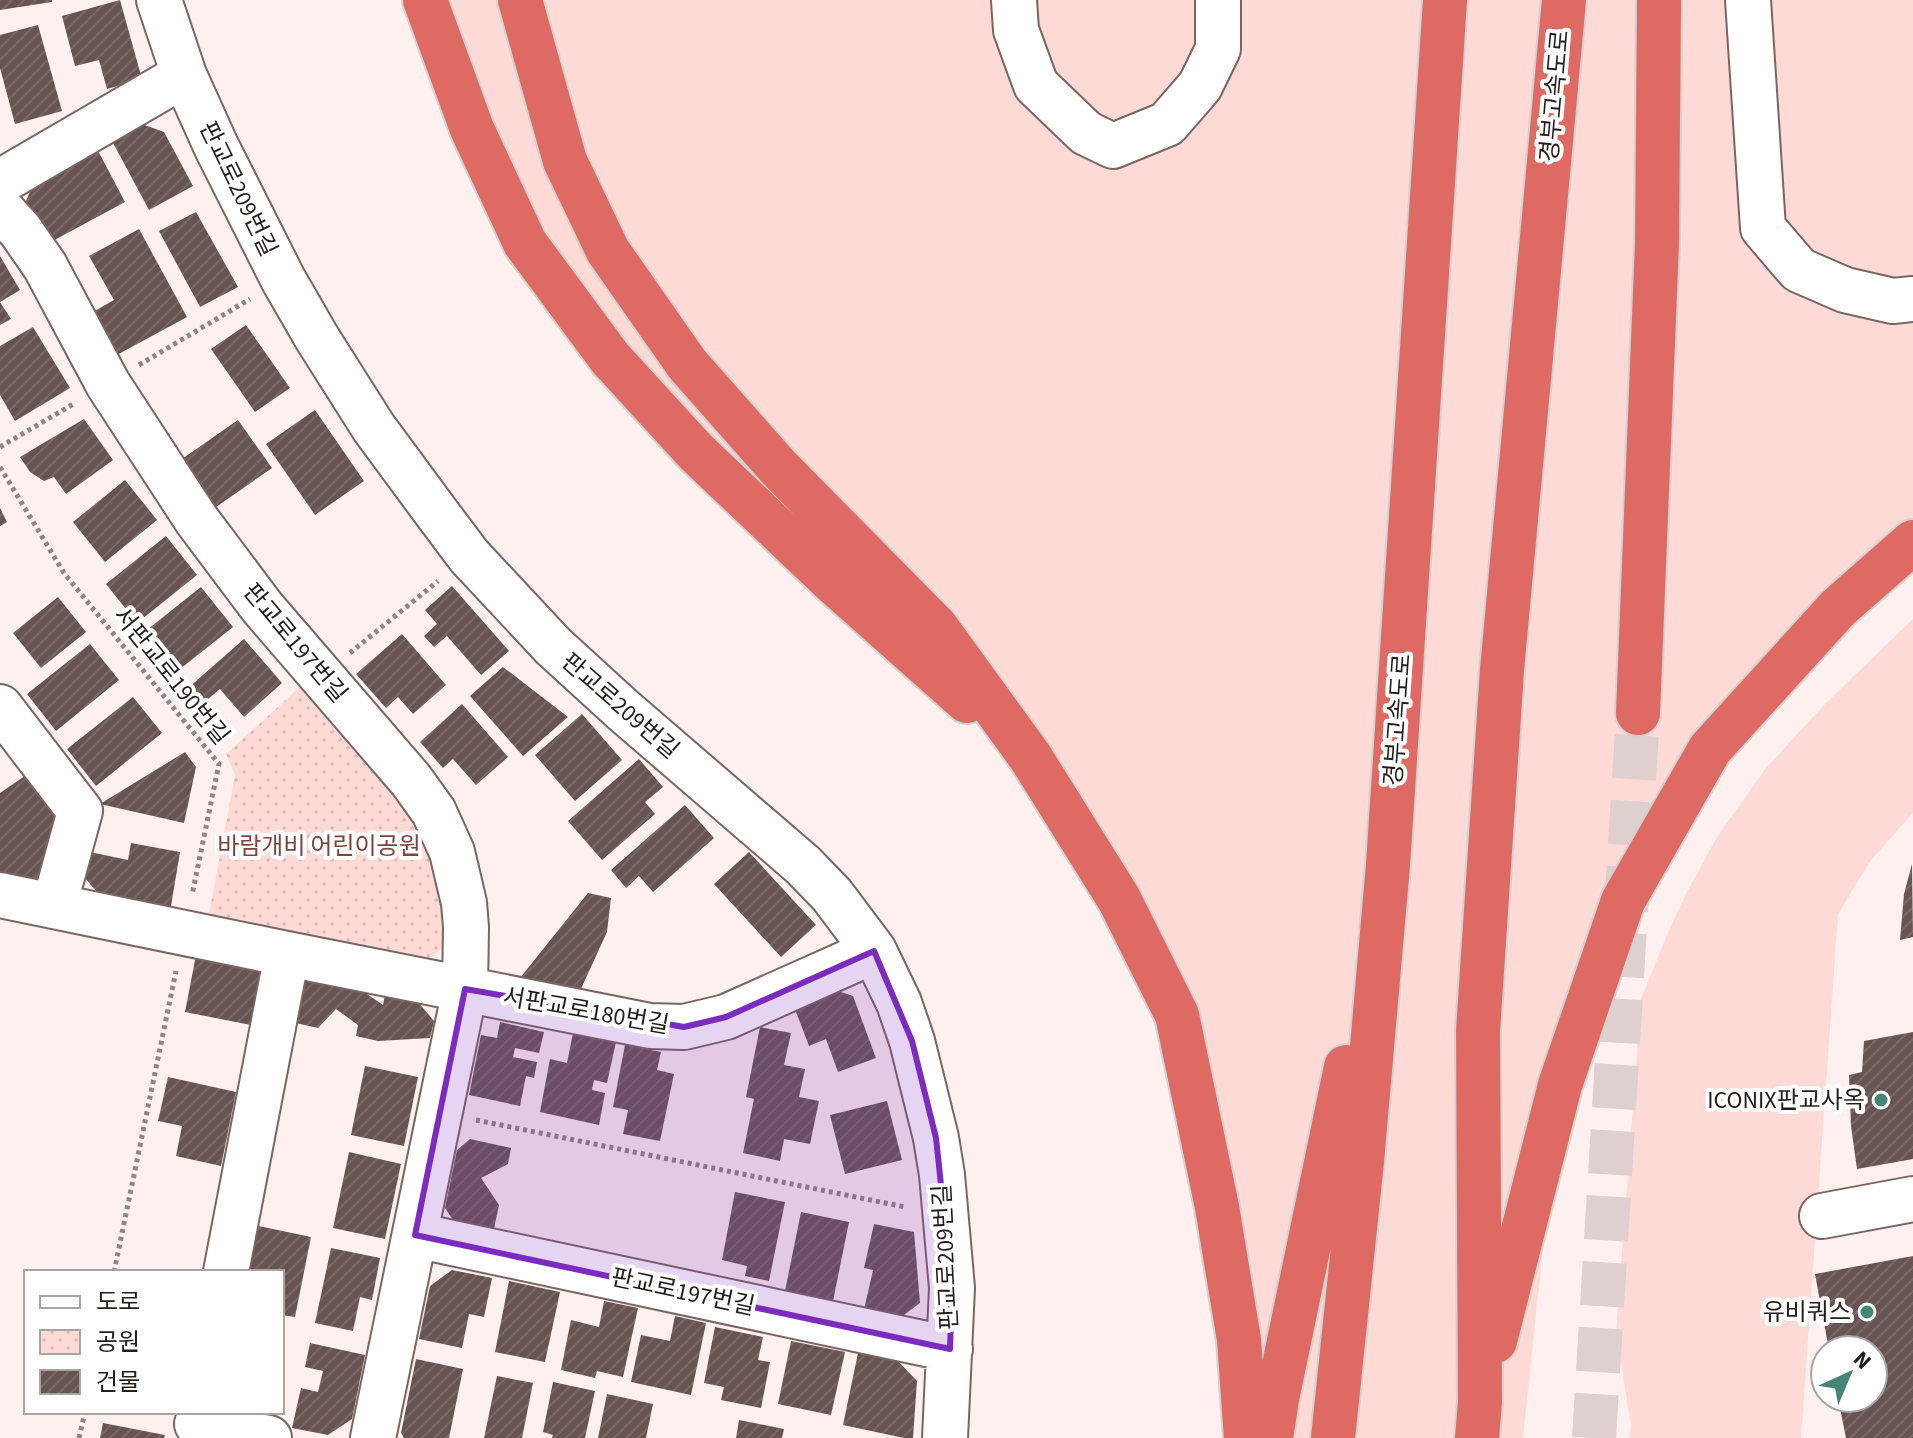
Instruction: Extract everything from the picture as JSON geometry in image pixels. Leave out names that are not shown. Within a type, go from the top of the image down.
[{"type":"highway","points":[[425,0],[472,129],[525,243],[610,358],[696,452],[832,581],[1031,758]]},
{"type":"highway","points":[[520,0],[565,161],[608,251],[687,364],[778,467],[936,627],[1031,758],[1119,899],[1177,1015],[1217,1207],[1239,1340],[1246,1438]]},
{"type":"highway","name":"경부고속도로","points":[[1333,1438],[1362,1161],[1388,865],[1445,0]]},
{"type":"highway","name":"경부고속도로","points":[[1478,1420],[1478,1031],[1502,670],[1564,0]]},
{"type":"highway","points":[[1638,713],[1657,243],[1659,0]]},
{"type":"highway","points":[[1478,1420],[1560,1085],[1623,901],[1710,749],[1838,608],[1913,542]]},
{"type":"highway","points":[[1271,1438],[1388,865]]},
{"type":"street","name":"판교로209번길","points":[[159,0],[184,75],[283,279],[382,439],[469,556],[584,677],[803,865],[832,895],[874,951],[899,1003],[912,1041],[936,1138],[947,1216],[952,1288],[945,1438]]},
{"type":"street","points":[[1014,0],[1016,30],[1036,85],[1086,133],[1113,146],[1167,124],[1200,86],[1218,49],[1218,0]]},
{"type":"street","points":[[1748,0],[1763,228],[1799,270],[1845,290],[1893,301],[1913,299]]},
{"type":"street","points":[[0,182],[184,75]]},
{"type":"street","name":"판교로197번길","points":[[0,208],[45,266],[108,384],[196,519],[262,607],[411,780],[434,812],[452,852],[464,903],[465,989],[373,1438]]},
{"type":"street","points":[[0,707],[80,811],[54,906]]},
{"type":"street","name":"서판교로180번길","points":[[0,895],[650,1026],[684,1027],[726,1017],[874,951]]},
{"type":"street","points":[[226,1270],[287,954]]},
{"type":"street","points":[[1822,1216],[1913,1199]]},
{"type":"street","name":"판교로197번길","points":[[415,1235],[950,1349]]},
{"type":"street","points":[[196,1425],[269,1438]]},
{"type":"path","name":"서판교로190번길","points":[[0,467],[64,573],[219,764],[184,933]]},
{"type":"path","points":[[321,676],[469,556]]},
{"type":"path","points":[[114,1270],[184,933]]},
{"type":"path","points":[[440,1112],[947,1216]]},
{"type":"path","points":[[79,1438],[85,1414]]},
{"type":"highlighted area","points":[[874,951],[912,1041],[936,1138],[952,1288],[950,1349],[415,1235],[465,989],[684,1027],[726,1017]]},
{"type":"green space","points":[[425,0],[1913,0],[1913,542],[1710,749],[1560,1085],[1523,1438],[1246,1438],[1177,1015],[1031,758],[832,581],[525,243]]},
{"type":"green space","points":[[1913,619],[1913,813],[1871,860],[1838,914],[1801,1438],[1629,1438],[1631,1425],[1616,1332],[1641,999],[1687,892],[1733,814],[1767,767],[1825,704]]},
{"type":"green space","name":"바람개비 어린이공원","points":[[300,687],[381,772],[416,820],[429,846],[440,881],[449,944],[422,963],[208,920],[235,775],[226,754]]},
{"type":"building","points":[[0,0],[52,0],[52,2],[0,10]]},
{"type":"building","points":[[120,0],[142,79],[107,89],[99,60],[75,66],[62,16]]},
{"type":"building","points":[[38,25],[62,111],[15,124],[0,68],[0,35]]},
{"type":"building","points":[[139,123],[164,132],[193,186],[149,210],[111,139]]},
{"type":"building","points":[[95,145],[125,202],[47,244],[25,203],[37,176]]},
{"type":"building","points":[[196,212],[238,287],[200,307],[159,231]]},
{"type":"building","points":[[139,229],[187,317],[115,356],[91,313],[114,300],[89,256]]},
{"type":"building","points":[[0,256],[20,290],[0,302]]},
{"type":"building","points":[[0,302],[11,319],[0,325]]},
{"type":"building","points":[[246,325],[290,388],[255,412],[211,349]]},
{"type":"building","points":[[33,327],[70,388],[15,421],[0,395],[0,346]]},
{"type":"building","points":[[315,410],[364,481],[315,515],[266,444]]},
{"type":"building","points":[[84,419],[113,460],[66,494],[54,477],[44,481],[30,472],[20,457]]},
{"type":"building","points":[[238,420],[272,468],[216,507],[182,459]]},
{"type":"building","points":[[125,480],[157,520],[105,562],[73,522]]},
{"type":"building","points":[[0,508],[7,522],[0,526]]},
{"type":"building","points":[[166,536],[197,575],[137,623],[106,584]]},
{"type":"building","points":[[452,586],[509,651],[481,675],[447,636],[434,647],[424,636],[437,624],[425,610]]},
{"type":"building","points":[[201,587],[233,627],[175,673],[143,633]]},
{"type":"building","points":[[58,597],[86,632],[41,668],[13,633]]},
{"type":"building","points":[[402,634],[446,685],[413,714],[398,697],[386,708],[356,674]]},
{"type":"building","points":[[244,639],[282,683],[244,717],[220,689],[201,705],[187,689]]},
{"type":"building","points":[[90,644],[119,680],[56,731],[27,694]]},
{"type":"building","points":[[503,667],[568,717],[523,756],[470,696]]},
{"type":"building","points":[[133,697],[162,733],[96,786],[67,749]]},
{"type":"building","points":[[462,704],[508,757],[476,785],[453,759],[443,768],[420,742]]},
{"type":"building","points":[[582,714],[622,760],[575,801],[535,755]]},
{"type":"building","points":[[185,752],[196,767],[184,823],[100,804]]},
{"type":"building","points":[[639,759],[663,787],[645,802],[655,814],[602,860],[568,821]]},
{"type":"building","points":[[32,771],[60,809],[45,885],[0,876],[0,793]]},
{"type":"building","points":[[685,805],[714,838],[653,892],[639,876],[626,888],[611,870]]},
{"type":"building","points":[[131,843],[180,852],[170,912],[103,899],[85,878],[90,852],[128,860]]},
{"type":"building","points":[[749,852],[816,925],[781,957],[714,884]]},
{"type":"building","points":[[1912,864],[1913,937],[1900,940],[1904,894]]},
{"type":"building","points":[[588,893],[611,898],[607,932],[580,991],[516,983]]},
{"type":"building","points":[[196,955],[262,969],[251,1025],[185,1012]]},
{"type":"building","points":[[305,978],[361,990],[383,1005],[385,995],[418,1002],[434,1021],[430,1038],[378,1041],[356,1036],[358,1025],[336,1009],[318,1028],[296,1023]]},
{"type":"building","points":[[832,989],[853,996],[876,1058],[838,1072],[826,1039],[809,1046],[793,1004]]},
{"type":"building","points":[[500,1022],[544,1032],[539,1053],[515,1048],[513,1057],[537,1062],[534,1078],[526,1076],[520,1106],[469,1095],[481,1035],[497,1038]]},
{"type":"building","points":[[760,1027],[791,1033],[784,1065],[805,1069],[799,1097],[819,1101],[810,1144],[784,1139],[780,1161],[743,1153],[754,1099],[746,1097]]},
{"type":"building","name":"ICONIX판교사옥","points":[[1913,1032],[1913,1159],[1857,1169],[1849,1075],[1862,1072],[1864,1041]]},
{"type":"building","points":[[573,1033],[616,1042],[607,1083],[594,1080],[592,1090],[605,1093],[599,1125],[540,1112],[550,1059],[567,1063]]},
{"type":"building","points":[[625,1045],[661,1052],[657,1070],[674,1074],[660,1141],[623,1134],[628,1110],[613,1107]]},
{"type":"building","points":[[365,1066],[418,1077],[404,1146],[351,1135]]},
{"type":"building","points":[[168,1077],[236,1092],[221,1166],[176,1156],[182,1126],[158,1121]]},
{"type":"building","points":[[887,1101],[902,1160],[845,1174],[830,1115]]},
{"type":"building","points":[[470,1139],[511,1148],[508,1164],[481,1178],[499,1205],[492,1238],[460,1231],[445,1208],[457,1150]]},
{"type":"building","points":[[349,1152],[401,1164],[385,1239],[333,1228]]},
{"type":"building","points":[[735,1192],[785,1202],[769,1281],[745,1276],[747,1266],[722,1260]]},
{"type":"building","points":[[801,1212],[849,1222],[833,1301],[785,1291]]},
{"type":"building","points":[[874,1224],[914,1232],[920,1303],[896,1321],[863,1314],[873,1270],[864,1268]]},
{"type":"building","points":[[254,1225],[311,1237],[295,1317],[284,1315],[284,1270],[244,1270]]},
{"type":"building","points":[[331,1248],[380,1258],[372,1300],[360,1297],[353,1331],[315,1323]]},
{"type":"building","name":"유비쿼스","points":[[1913,1256],[1913,1438],[1846,1438],[1841,1414],[1889,1414],[1889,1334],[1826,1334],[1815,1274]]},
{"type":"building","points":[[452,1270],[492,1278],[484,1317],[469,1314],[462,1348],[419,1339],[430,1286]]},
{"type":"building","points":[[509,1281],[560,1292],[545,1362],[495,1352]]},
{"type":"building","points":[[604,1301],[638,1308],[623,1377],[597,1371],[595,1378],[561,1370],[571,1320],[599,1327]]},
{"type":"building","points":[[675,1316],[706,1323],[691,1395],[631,1382],[641,1335],[670,1341]]},
{"type":"building","points":[[715,1327],[763,1337],[758,1360],[770,1362],[761,1408],[721,1400],[724,1387],[704,1383]]},
{"type":"building","points":[[791,1341],[845,1352],[831,1415],[778,1404]]},
{"type":"building","points":[[310,1343],[365,1355],[352,1419],[328,1435],[292,1428],[301,1388],[318,1392],[323,1371],[305,1367]]},
{"type":"building","points":[[858,1353],[898,1361],[917,1381],[913,1438],[843,1425]]},
{"type":"building","points":[[416,1359],[463,1369],[449,1438],[404,1438],[401,1433]]},
{"type":"building","points":[[497,1376],[533,1383],[522,1438],[484,1438]]},
{"type":"building","points":[[553,1382],[595,1391],[585,1438],[552,1438],[553,1435],[543,1432]]},
{"type":"building","points":[[607,1394],[653,1404],[646,1438],[598,1438]]},
{"type":"building","points":[[739,1420],[784,1429],[782,1438],[736,1438]]},
{"type":"building","points":[[103,1423],[165,1435],[164,1438],[100,1438]]},
{"type":"tunnel","points":[[1594,1438],[1638,713]]},
{"type":"place","name":"ICONIX판교사옥","points":[[1881,1100]]},
{"type":"place","name":"유비쿼스","points":[[1867,1312]]}]
